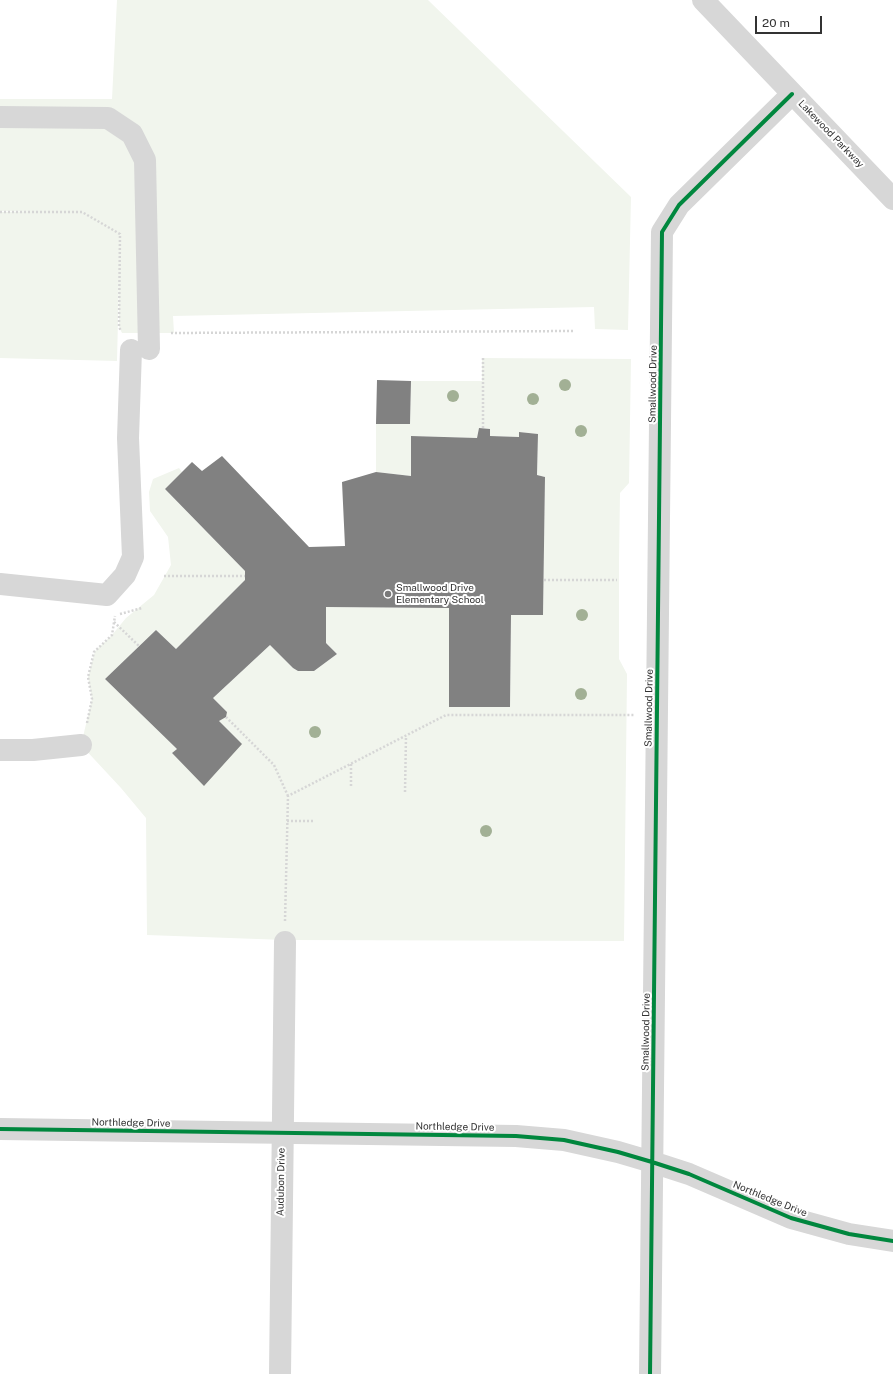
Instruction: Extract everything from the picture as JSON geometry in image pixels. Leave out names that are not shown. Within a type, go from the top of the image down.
[{"type":"street","name":"Lakewood Parkway","points":[[703,0],[893,199]]},
{"type":"street","name":"Smallwood Drive","points":[[650,1374],[662,232],[678,205],[792,94]]},
{"type":"street","points":[[0,117],[108,118],[132,134],[145,160],[143,344],[128,438],[133,557],[125,574],[107,595],[0,584]]},
{"type":"street","points":[[0,750],[33,750],[81,745]]},
{"type":"street","name":"Audubon Drive","points":[[280,1374],[285,942]]},
{"type":"street","name":"Northledge Drive","points":[[0,1129],[516,1136],[564,1140],[652,1162],[690,1174],[791,1218],[849,1234],[893,1241]]},
{"type":"path","points":[[0,212],[82,212],[120,234],[119,327],[122,333],[143,344],[575,331]]},
{"type":"path","points":[[483,428],[484,356]]},
{"type":"path","points":[[164,576],[245,576]]},
{"type":"path","points":[[544,580],[617,580]]},
{"type":"path","points":[[81,745],[92,699],[88,677],[94,652],[112,635],[116,615],[142,608]]},
{"type":"path","points":[[114,621],[139,646]]},
{"type":"path","points":[[288,796],[446,715],[657,715]]},
{"type":"path","points":[[226,717],[274,766],[288,796],[285,942]]},
{"type":"path","points":[[405,792],[406,736]]},
{"type":"path","points":[[351,764],[351,788]]},
{"type":"path","points":[[287,821],[315,821]]},
{"type":"shaded area","points":[[117,0],[428,0],[631,197],[628,330],[595,329],[594,307],[173,316],[174,333],[122,333],[119,327],[119,279],[117,361],[0,358],[0,212],[35,212],[0,211],[0,99],[112,99]]},
{"type":"shaded area","points":[[482,358],[631,359],[629,483],[620,493],[619,562],[619,659],[627,674],[624,941],[285,940],[147,935],[146,818],[121,788],[81,745],[92,699],[88,677],[95,651],[112,635],[126,618],[154,595],[171,565],[168,537],[150,511],[149,492],[153,479],[179,468],[182,472],[165,489],[245,571],[245,580],[176,649],[156,630],[105,679],[177,749],[172,753],[204,785],[219,721],[227,712],[213,698],[270,645],[293,668],[298,671],[314,671],[337,654],[326,643],[326,607],[449,608],[449,707],[510,707],[511,615],[543,615],[545,477],[537,475],[538,434],[519,432],[519,437],[490,436],[490,429],[479,428],[477,438],[412,436],[411,476],[376,472],[376,424],[410,424],[411,381],[482,381]]},
{"type":"building","points":[[377,380],[411,381],[410,424],[376,424]]},
{"type":"building","name":"Smallwood Drive Elementary School","points":[[479,428],[490,429],[490,436],[519,437],[519,432],[538,434],[537,475],[545,477],[543,615],[511,615],[510,707],[449,707],[449,608],[326,607],[326,643],[337,654],[314,671],[298,671],[293,668],[270,645],[213,698],[227,712],[226,717],[219,721],[242,744],[204,786],[172,753],[177,749],[105,679],[156,630],[176,649],[245,580],[245,571],[165,489],[192,462],[202,471],[222,456],[309,547],[345,546],[342,482],[376,472],[411,476],[411,436],[477,438]]},
{"type":"cycle path","points":[[650,1374],[662,232],[679,205],[792,94]]},
{"type":"cycle path","points":[[0,1129],[516,1136],[564,1140],[618,1152],[689,1174],[791,1218],[849,1234],[893,1241]]},
{"type":"place","name":"Smallwood Drive Elementary School","points":[[388,594]]}]
